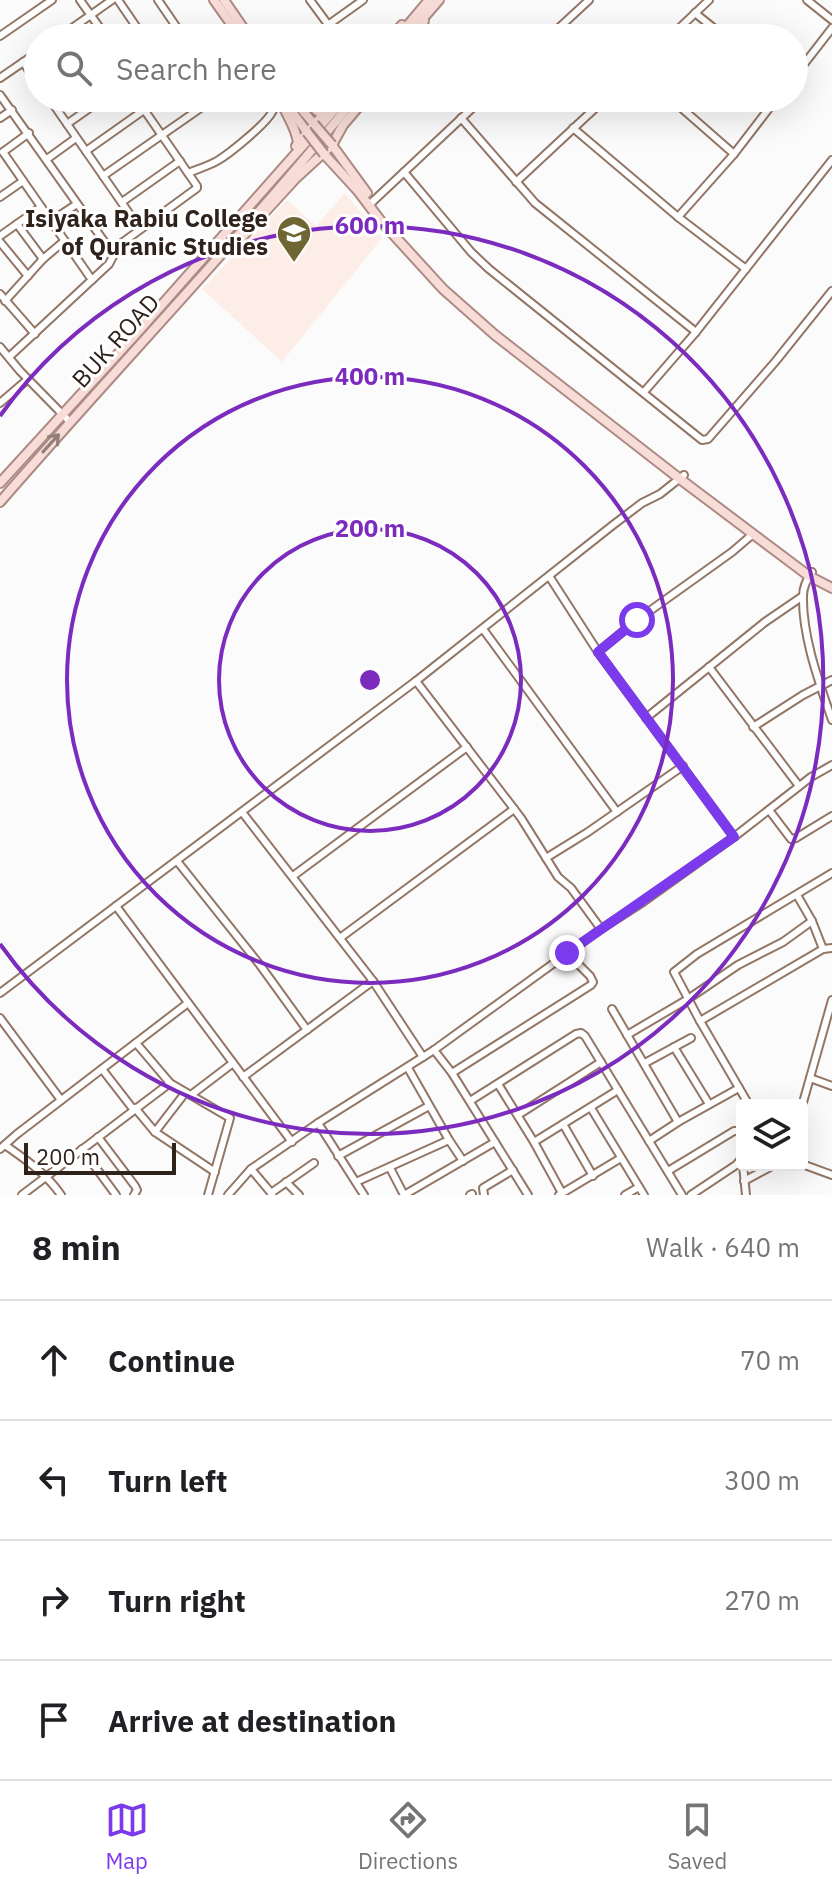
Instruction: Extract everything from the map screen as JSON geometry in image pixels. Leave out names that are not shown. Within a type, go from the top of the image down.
[{"type":"main road","points":[[214,0],[231,24]]},
{"type":"main road","points":[[224,0],[240,24]]},
{"type":"main road","points":[[420,24],[429,0]]},
{"type":"main road","points":[[412,24],[439,0]]},
{"type":"main road","points":[[404,24],[423,14]]},
{"type":"main road","points":[[416,24],[423,14]]},
{"type":"main road","points":[[286,112],[298,143]]},
{"type":"main road","points":[[292,112],[324,154],[371,203]]},
{"type":"main road","points":[[304,112],[332,145],[411,255],[443,289],[495,335],[591,406],[753,534],[810,574],[832,585]]},
{"type":"main road","points":[[192,271],[198,260],[324,112]]},
{"type":"main road","name":"BUK ROAD","points":[[0,483],[333,112]]},
{"type":"main road","name":"BUK ROAD","points":[[0,502],[344,112]]},
{"type":"main road","points":[[207,268],[224,257],[296,178],[324,154],[354,112]]},
{"type":"main road","points":[[682,477],[810,574]]},
{"type":"street","points":[[0,36],[52,0]]},
{"type":"street","points":[[80,0],[97,24]]},
{"type":"street","points":[[78,24],[115,0],[133,24]]},
{"type":"street","points":[[158,0],[174,24]]},
{"type":"street","points":[[310,0],[327,24]]},
{"type":"street","points":[[329,24],[363,0]]},
{"type":"street","points":[[563,24],[589,0]]},
{"type":"street","points":[[684,24],[709,0]]},
{"type":"street","points":[[807,0],[832,20]]},
{"type":"street","points":[[695,13],[709,24]]},
{"type":"street","points":[[808,59],[832,28]]},
{"type":"street","points":[[0,78],[23,62]]},
{"type":"street","points":[[0,95],[113,254]]},
{"type":"street","points":[[0,118],[12,110]]},
{"type":"street","points":[[59,112],[140,229]]},
{"type":"street","points":[[67,124],[85,112]]},
{"type":"street","points":[[86,151],[140,112]]},
{"type":"street","points":[[9,357],[109,264],[119,245],[197,188],[146,112]]},
{"type":"street","points":[[103,176],[195,112]]},
{"type":"street","points":[[188,173],[224,157],[271,112]]},
{"type":"street","points":[[371,203],[468,112]]},
{"type":"street","points":[[516,182],[591,112]]},
{"type":"street","points":[[686,112],[734,154]]},
{"type":"street","points":[[678,217],[766,112]]},
{"type":"street","points":[[461,118],[535,203],[696,332]]},
{"type":"street","points":[[573,128],[678,217],[746,269]]},
{"type":"street","points":[[29,133],[2,153],[92,280]]},
{"type":"street","points":[[47,159],[76,138]]},
{"type":"street","points":[[644,392],[696,332],[832,160]]},
{"type":"street","points":[[122,202],[180,161]]},
{"type":"street","points":[[404,172],[489,269],[702,440],[706,440],[775,362],[832,291]]},
{"type":"street","points":[[0,197],[23,181]]},
{"type":"street","points":[[51,221],[77,204]]},
{"type":"street","points":[[0,236],[41,207]]},
{"type":"street","points":[[17,224],[43,259]]},
{"type":"street","points":[[0,242],[28,276]]},
{"type":"street","points":[[5,301],[63,242]]},
{"type":"street","points":[[0,294],[35,334]]},
{"type":"street","points":[[0,347],[70,422]]},
{"type":"street","points":[[0,403],[28,379]]},
{"type":"street","points":[[0,993],[416,681],[632,511],[682,477]]},
{"type":"street","points":[[598,652],[753,534]]},
{"type":"street","points":[[810,574],[803,596],[808,640],[832,720]]},
{"type":"street","points":[[549,576],[598,652],[734,837]]},
{"type":"street","points":[[646,718],[765,622],[803,596]]},
{"type":"street","points":[[483,629],[617,812]]},
{"type":"street","points":[[709,667],[799,786]]},
{"type":"street","points":[[753,727],[832,680]]},
{"type":"street","points":[[416,681],[514,809],[558,877],[571,888],[601,929]]},
{"type":"street","points":[[293,876],[467,747]]},
{"type":"street","points":[[228,1195],[251,1169],[434,1050],[734,837],[811,777],[832,765]]},
{"type":"street","points":[[546,858],[683,766]]},
{"type":"street","points":[[340,938],[514,809]]},
{"type":"street","points":[[769,810],[791,839],[832,816]]},
{"type":"street","points":[[242,812],[373,981],[423,1057]]},
{"type":"street","points":[[177,861],[307,1030]]},
{"type":"street","points":[[745,1099],[700,1021],[675,970],[832,873]]},
{"type":"street","points":[[797,895],[823,949]]},
{"type":"street","points":[[116,906],[292,1142]]},
{"type":"street","points":[[627,1035],[738,965],[783,942],[812,921]]},
{"type":"street","points":[[700,1021],[823,949],[832,948]]},
{"type":"street","points":[[452,1073],[591,985],[590,976],[567,953]]},
{"type":"street","points":[[243,1077],[373,981]]},
{"type":"street","points":[[804,1099],[832,1002]]},
{"type":"street","points":[[61,1195],[47,1176],[2,1147],[188,1003]]},
{"type":"street","points":[[612,1009],[678,1122]]},
{"type":"street","points":[[0,1018],[61,1100]]},
{"type":"street","points":[[470,1101],[581,1033],[682,1195]]},
{"type":"street","points":[[645,1063],[691,1038]]},
{"type":"street","points":[[136,1043],[170,1083],[230,1118],[208,1195]]},
{"type":"street","points":[[674,1047],[709,1104]]},
{"type":"street","points":[[434,1050],[452,1073],[528,1195]]},
{"type":"street","points":[[518,1115],[601,1062]]},
{"type":"street","points":[[155,1132],[188,1094],[233,1063]]},
{"type":"street","points":[[408,1068],[463,1161]]},
{"type":"street","points":[[102,1069],[155,1132],[215,1172]]},
{"type":"street","points":[[810,1078],[832,1086]]},
{"type":"street","points":[[22,1195],[170,1083]]},
{"type":"street","points":[[498,1084],[534,1142],[561,1194],[621,1158]]},
{"type":"street","points":[[649,1141],[739,1088]]},
{"type":"street","points":[[534,1142],[618,1090]]},
{"type":"street","points":[[338,1156],[429,1106]]},
{"type":"street","points":[[591,1108],[644,1195]]},
{"type":"street","points":[[318,1123],[364,1195]]},
{"type":"street","points":[[563,1124],[593,1176]]},
{"type":"street","points":[[668,1171],[736,1131]]},
{"type":"street","points":[[98,1137],[135,1186],[137,1190],[134,1195]]},
{"type":"street","points":[[356,1182],[449,1140]]},
{"type":"street","points":[[390,1168],[404,1195],[495,1142]]},
{"type":"street","points":[[82,1149],[116,1195]]},
{"type":"street","points":[[251,1169],[272,1194],[314,1163]]},
{"type":"street","points":[[691,1195],[736,1165]]},
{"type":"street","points":[[808,1166],[832,1175]]},
{"type":"street","points":[[484,1195],[483,1188],[513,1170]]},
{"type":"street","points":[[743,1171],[746,1195]]},
{"type":"street","points":[[744,1181],[763,1171]]},
{"type":"street","points":[[286,1182],[299,1195]]},
{"type":"street","points":[[625,1195],[639,1187]]},
{"type":"shaded area","name":"Isiyaka Rabiu College of Quranic Studies","points":[[345,193],[382,238],[282,362],[202,289],[287,200],[316,226]]},
{"type":"place","name":"Isiyaka Rabiu College of Quranic Studies","points":[[294,264]]},
{"type":"route","points":[[567,953],[734,837],[598,652],[637,620]]}]
